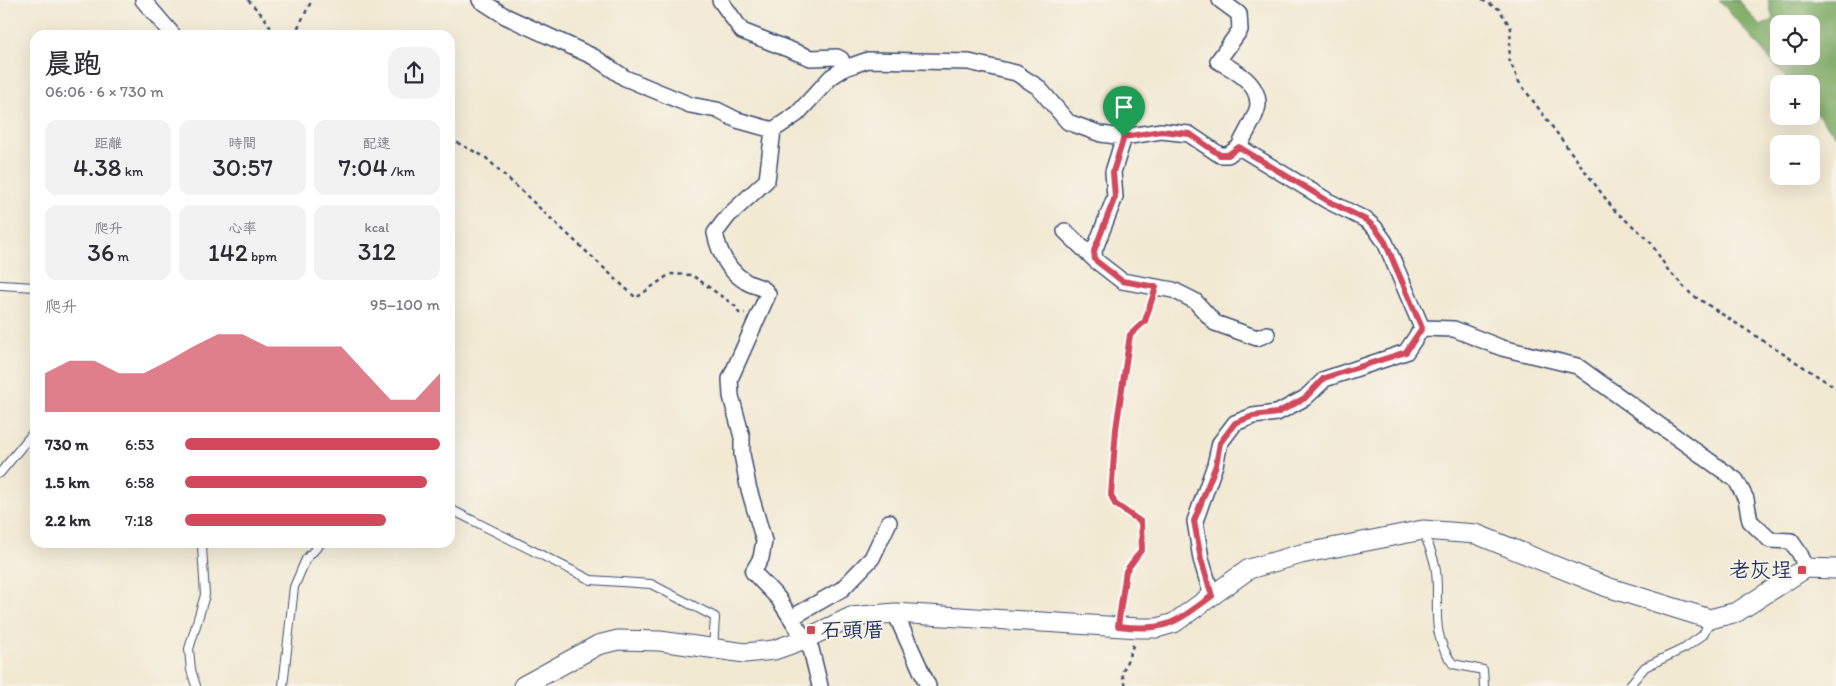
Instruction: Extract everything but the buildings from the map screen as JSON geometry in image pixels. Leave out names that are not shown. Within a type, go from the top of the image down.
[{"type":"street","points":[[143,0],[169,30]]},
{"type":"street","points":[[480,0],[505,16],[594,57],[625,78],[690,105],[717,110],[737,120],[773,130],[797,114],[831,77],[845,68],[868,60],[969,62],[1016,73],[1038,87],[1068,122],[1101,134],[1124,137],[1161,131],[1190,134],[1220,155],[1228,155],[1239,147],[1258,106],[1257,96],[1244,76],[1218,61],[1240,30],[1239,14],[1220,0]]},
{"type":"street","points":[[720,0],[742,31],[811,58],[837,57],[841,59],[845,68]]},
{"type":"street","points":[[773,130],[767,180],[728,216],[715,233],[721,257],[745,281],[765,289],[768,294],[730,379],[731,396],[742,437],[742,454],[748,486],[764,540],[761,558],[753,572],[778,598],[811,649],[820,686]]},
{"type":"street","points":[[1095,260],[1094,251],[1115,197],[1113,172],[1124,137]]},
{"type":"street","points":[[1239,147],[1328,201],[1366,220],[1375,228],[1385,242],[1422,328]]},
{"type":"street","points":[[1065,231],[1095,260],[1122,281],[1173,290],[1195,301],[1216,323],[1257,338],[1267,334]]},
{"type":"street","points":[[1422,328],[1454,329],[1502,348],[1577,366],[1736,480],[1746,499],[1750,521],[1770,540],[1791,541],[1800,554],[1806,568]]},
{"type":"street","points":[[1212,596],[1201,559],[1194,521],[1216,465],[1220,443],[1235,423],[1253,416],[1277,413],[1305,398],[1324,378],[1406,352],[1422,328]]},
{"type":"street","points":[[791,618],[842,589],[872,558],[889,522]]},
{"type":"street","points":[[523,686],[598,645],[618,640],[660,641],[745,653],[774,650],[805,639],[851,617],[895,613],[1158,628],[1174,623],[1248,569],[1300,554],[1423,530],[1476,534],[1607,587],[1710,619],[1737,612],[1806,568],[1836,569]]},
{"type":"street","points":[[895,613],[928,686]]},
{"type":"lane","points":[[0,285],[30,288]]},
{"type":"lane","points":[[0,473],[30,436]]},
{"type":"lane","points":[[455,512],[591,580],[652,584],[715,617],[713,649]]},
{"type":"lane","points":[[1423,530],[1436,570],[1436,626],[1443,651],[1453,664],[1484,670],[1484,686]]},
{"type":"lane","points":[[196,686],[191,670],[189,649],[205,596],[202,548]]},
{"type":"lane","points":[[283,686],[294,587],[306,559],[316,548]]},
{"type":"lane","points":[[1629,686],[1645,667],[1685,648],[1702,635],[1710,619]]},
{"type":"path","points":[[248,0],[264,17],[273,30]]},
{"type":"path","points":[[297,30],[312,0]]},
{"type":"path","points":[[1482,0],[1499,10],[1511,28],[1510,59],[1519,82],[1614,210],[1648,240],[1668,270],[1691,294],[1836,388]]},
{"type":"path","points":[[455,142],[485,158],[636,298],[670,274],[692,275],[735,306],[739,313],[761,312]]},
{"type":"path","points":[[1118,626],[1126,571],[1142,549],[1141,522],[1115,504],[1111,495],[1116,429],[1130,335],[1145,321],[1156,287]]},
{"type":"path","points":[[1126,686],[1122,674],[1139,628]]},
{"type":"green space","points":[[1719,0],[1738,0],[1761,26],[1770,22],[1770,60]]},
{"type":"green space","points":[[1768,0],[1836,0],[1836,136],[1820,117],[1820,75],[1783,75],[1775,65],[1820,65],[1820,15],[1772,15]]},
{"type":"place","name":"老灰埕","points":[[1802,570]]},
{"type":"place","name":"石頭厝","points":[[811,630]]},
{"type":"route","points":[[1161,131],[1190,134],[1220,155],[1228,155],[1239,147],[1328,201],[1366,220],[1375,228],[1385,242],[1422,328],[1406,352],[1324,378],[1305,398],[1277,413],[1253,416],[1235,423],[1220,443],[1216,465],[1194,521],[1201,559],[1212,596],[1174,623],[1158,628],[1118,626],[1126,571],[1142,549],[1141,522],[1115,504],[1111,495],[1116,429],[1130,335],[1145,321],[1156,287],[1122,281],[1095,260],[1094,251],[1115,197],[1113,172],[1124,137],[1161,131]]}]
